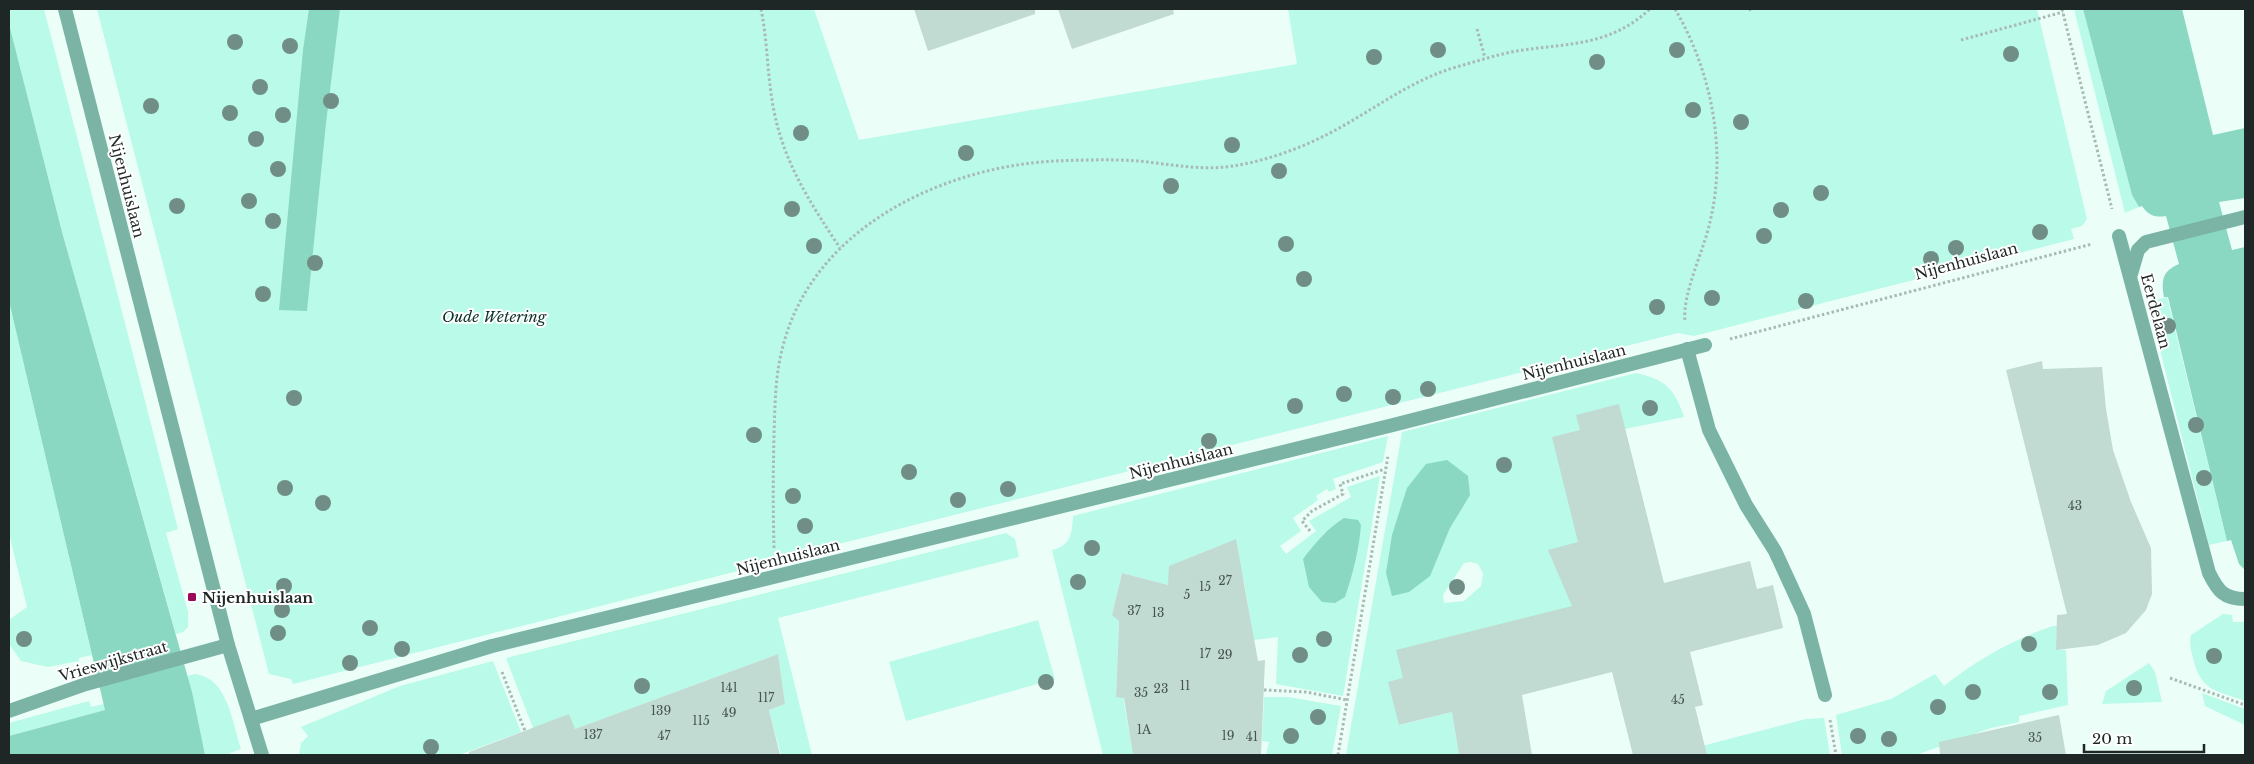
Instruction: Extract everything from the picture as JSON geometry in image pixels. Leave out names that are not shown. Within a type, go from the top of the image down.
[{"type":"street","name":"Nijenhuislaan","points":[[65,9],[228,645],[262,755]]},
{"type":"street","points":[[2130,276],[2138,250],[2146,242],[2245,217]]},
{"type":"street","name":"Eerdelaan","points":[[2119,236],[2208,573],[2217,590],[2233,599],[2242,599]]},
{"type":"street","name":"Nijenhuislaan","points":[[251,719],[492,646],[1393,425],[1705,345]]},
{"type":"street","points":[[1688,349],[1709,430],[1746,504],[1774,551],[1804,614],[1825,695]]},
{"type":"street","name":"Vrieswijkstraat","points":[[9,711],[86,684],[228,645]]},
{"type":"path","points":[[761,9],[766,36],[773,110],[780,138],[802,188],[840,248]]},
{"type":"path","points":[[772,577],[775,556],[772,502],[775,396],[783,345],[802,297],[840,248],[866,226],[890,210],[929,190],[959,179],[994,170],[1051,162],[1091,160],[1134,161],[1212,168],[1234,166],[1270,157],[1330,133],[1415,82],[1450,68],[1523,50],[1586,43],[1606,38],[1625,29],[1650,9]]},
{"type":"path","points":[[1675,9],[1701,66],[1711,109],[1717,148],[1716,187],[1710,222],[1685,310],[1688,349]]},
{"type":"path","points":[[1749,9],[1753,11]]},
{"type":"path","points":[[1960,40],[2062,10],[2119,236]]},
{"type":"path","points":[[1477,29],[1485,58]]},
{"type":"path","name":"Nijenhuislaan","points":[[1705,345],[2119,236]]},
{"type":"path","points":[[1338,755],[1393,425]]},
{"type":"path","points":[[1310,531],[1302,521],[1312,511],[1343,494],[1340,484],[1386,469]]},
{"type":"path","points":[[492,646],[525,730]]},
{"type":"path","points":[[2170,678],[2245,705]]},
{"type":"path","points":[[1264,690],[1306,692],[1347,700]]},
{"type":"path","points":[[1825,695],[1836,755]]},
{"type":"green space","points":[[9,9],[44,9],[178,529],[166,533],[188,612],[188,627],[183,632],[176,634],[62,232],[9,24]]},
{"type":"green space","name":"Oude Wetering","points":[[97,9],[814,9],[859,140],[1297,64],[1288,9],[2037,9],[2087,219],[2082,226],[2071,229],[2074,239],[1694,336],[1678,333],[787,557],[788,562],[785,559],[293,684],[291,679],[269,674]]},
{"type":"green space","points":[[2074,9],[2083,9],[2132,195],[2139,207],[2125,213]]},
{"type":"green space","points":[[2167,297],[2227,541],[2209,545],[2148,302]]},
{"type":"green space","points":[[9,301],[92,655],[79,658],[79,661],[48,667],[21,661],[9,644],[9,620],[27,607],[9,534]]},
{"type":"green space","points":[[1636,373],[1654,378],[1668,387],[1677,399],[1684,417],[1615,431],[1581,432],[1594,602],[1389,684],[1400,725],[1452,712],[1459,755],[1346,755],[1402,432]],"holes":[[[1464,563],[1478,564],[1483,573],[1481,586],[1464,601],[1444,603],[1443,595]]]},
{"type":"green space","points":[[1388,436],[1383,462],[1333,479],[1336,489],[1329,492],[1327,489],[1316,496],[1318,500],[1293,518],[1301,531],[1280,546],[1286,554],[1316,531],[1309,521],[1351,497],[1347,487],[1380,476],[1343,696],[1276,684],[1278,637],[1254,640],[1244,581],[1221,545],[1177,563],[1168,585],[1122,573],[1112,615],[1119,615],[1116,697],[1123,696],[1133,755],[1103,755],[1052,550],[1067,542],[1071,533],[1073,516]]},
{"type":"green space","points":[[1006,533],[1015,539],[1019,557],[778,618],[812,755],[781,755],[769,710],[785,704],[778,654],[575,729],[533,728],[506,658]]},
{"type":"green space","points":[[2223,614],[2232,615],[2233,622],[2245,622],[2245,701],[2218,692],[2205,684],[2200,678],[2193,658],[2190,644],[2191,635]]},
{"type":"green space","points":[[1038,620],[1055,679],[906,721],[889,662]]},
{"type":"green space","points":[[2057,626],[2056,649],[2066,650],[2068,705],[2019,716],[2019,722],[1991,728],[1916,755],[1842,755],[1836,715],[1891,699],[1935,674],[1944,686],[1996,651],[2023,637]]},
{"type":"green space","points":[[493,661],[521,732],[459,755],[299,755],[301,743],[308,736],[301,727],[400,686]]},
{"type":"green space","points":[[2149,663],[2155,672],[2162,702],[2102,704],[2106,691]]},
{"type":"green space","points":[[195,674],[206,677],[215,684],[222,692],[227,703],[241,749],[230,753],[230,755],[205,755],[187,676]]},
{"type":"green space","points":[[2202,693],[2245,709],[2245,725],[2205,706]]},
{"type":"green space","points":[[1264,697],[1288,697],[1341,706],[1332,755],[1266,755],[1269,742],[1262,741]]},
{"type":"green space","points":[[89,701],[91,707],[104,704],[105,710],[9,736],[9,723]]},
{"type":"green space","points":[[1824,718],[1830,755],[1700,755],[1698,747],[1806,719]]},
{"type":"shaded area","points":[[309,9],[340,9],[326,123],[307,311],[279,310],[303,50]]},
{"type":"shaded area","points":[[2083,9],[2182,9],[2213,135],[2245,128],[2245,198],[2219,202],[2232,250],[2245,247],[2245,570],[2239,564],[2231,540],[2227,541],[2168,297],[2164,297],[2164,277],[2169,270],[2179,264],[2166,216],[2158,217],[2149,214],[2142,206],[2139,207],[2132,195]]},
{"type":"shaded area","points":[[9,24],[62,232],[192,692],[205,755],[9,755],[9,736],[105,710],[9,301]]},
{"type":"shaded area","points":[[1447,460],[1468,476],[1470,495],[1450,528],[1430,576],[1409,592],[1392,596],[1386,573],[1392,535],[1407,488],[1426,464]]},
{"type":"shaded area","points":[[1344,518],[1358,520],[1361,525],[1353,570],[1345,597],[1335,603],[1322,602],[1309,587],[1303,559],[1332,527]]},
{"type":"building","points":[[914,9],[1035,9],[1035,14],[928,51]]},
{"type":"building","points":[[1058,9],[1173,9],[1174,14],[1072,49]]},
{"type":"building","points":[[2042,361],[2043,369],[2102,367],[2106,409],[2113,450],[2131,502],[2151,548],[2152,594],[2146,610],[2126,633],[2098,645],[2056,650],[2057,615],[2067,614],[2006,370]]},
{"type":"building","points":[[1619,404],[1664,583],[1750,561],[1757,589],[1773,585],[1783,628],[1690,652],[1703,705],[1695,707],[1707,755],[1633,755],[1612,672],[1522,695],[1532,755],[1459,755],[1452,712],[1399,725],[1388,682],[1403,678],[1396,650],[1572,606],[1548,550],[1578,542],[1552,437],[1580,430],[1576,415]]},
{"type":"building","points":[[1236,539],[1258,661],[1265,660],[1261,755],[1133,755],[1124,698],[1116,697],[1119,621],[1112,615],[1122,573],[1168,585],[1169,566]]},
{"type":"building","points":[[778,654],[785,704],[769,710],[780,755],[469,755],[469,752],[569,714],[575,729]]},
{"type":"building","points":[[2059,715],[2066,755],[1940,755],[1939,742]]},
{"type":"place","name":"Nijenhuislaan","points":[[192,597]]}]
